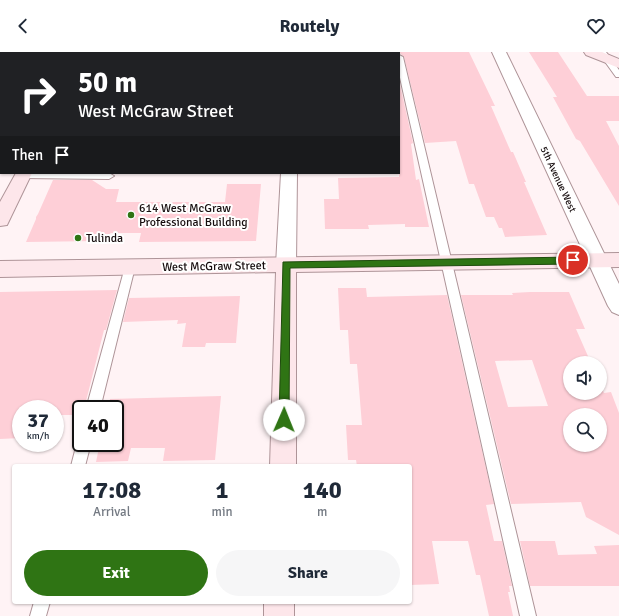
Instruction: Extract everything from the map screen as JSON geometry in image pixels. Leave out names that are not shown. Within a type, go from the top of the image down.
[{"type":"street","name":"5th Avenue West","points":[[499,52],[619,306]]},
{"type":"street","points":[[591,52],[610,59]]},
{"type":"street","points":[[0,220],[24,174]]},
{"type":"street","points":[[283,464],[289,174]]},
{"type":"street","name":"West McGraw Street","points":[[0,269],[619,260]]},
{"type":"street","points":[[279,604],[279,616]]},
{"type":"lane","points":[[610,59],[619,75]]},
{"type":"lane","points":[[400,61],[528,616]]},
{"type":"lane","points":[[24,174],[109,176]]},
{"type":"lane","points":[[95,400],[130,267]]},
{"type":"lane","points":[[79,464],[82,452]]},
{"type":"lane","points":[[38,616],[41,604]]},
{"type":"building","points":[[400,52],[469,52],[495,106],[491,106],[511,152],[513,152],[547,235],[505,237],[502,228],[499,228],[494,217],[486,217],[474,184],[469,184],[456,141],[425,143],[404,57]]},
{"type":"building","points":[[529,52],[558,52],[587,96],[619,96],[619,121],[606,121],[619,146],[619,206],[580,141],[576,139],[553,97],[557,97]]},
{"type":"building","points":[[400,84],[413,143],[411,144],[416,180],[419,179],[429,227],[405,227],[405,224],[368,225],[369,229],[325,229],[324,199],[339,199],[338,178],[399,177]]},
{"type":"building","points":[[53,180],[92,180],[106,189],[119,189],[116,202],[225,202],[227,184],[261,184],[256,241],[139,242],[141,233],[111,233],[98,241],[26,242]]},
{"type":"building","points":[[338,288],[366,288],[367,297],[447,295],[494,504],[486,505],[494,541],[502,541],[512,586],[509,586],[510,592],[508,592],[513,616],[489,616],[480,575],[476,575],[468,541],[432,541],[439,584],[412,585],[412,464],[357,464],[356,460],[348,460],[346,425],[362,425],[357,364],[350,364],[348,330],[340,330]]},
{"type":"building","points":[[117,290],[106,330],[104,330],[86,400],[72,400],[72,415],[64,415],[64,400],[12,400],[12,438],[0,439],[0,292]]},
{"type":"building","points":[[569,292],[585,329],[576,329],[588,356],[563,356],[563,400],[607,400],[607,393],[611,392],[619,413],[619,535],[586,517],[581,502],[511,504],[461,295],[513,295],[512,293]],"holes":[[[532,360],[548,406],[508,407],[495,361]]]},
{"type":"building","points":[[240,296],[236,343],[206,343],[205,347],[182,347],[186,323],[177,324],[178,320],[123,322],[129,298]]},
{"type":"building","points":[[221,396],[215,460],[163,461],[165,448],[131,448],[128,461],[96,462],[98,452],[124,452],[124,400],[110,399]]},
{"type":"building","points":[[520,541],[555,541],[558,555],[597,554],[594,546],[619,545],[619,586],[530,586]]},
{"type":"place","name":"614 West McGraw Professional Building","points":[[131,215]]},
{"type":"place","name":"Tulinda","points":[[78,238]]},
{"type":"route","points":[[284,420],[286,265],[573,260]]}]
